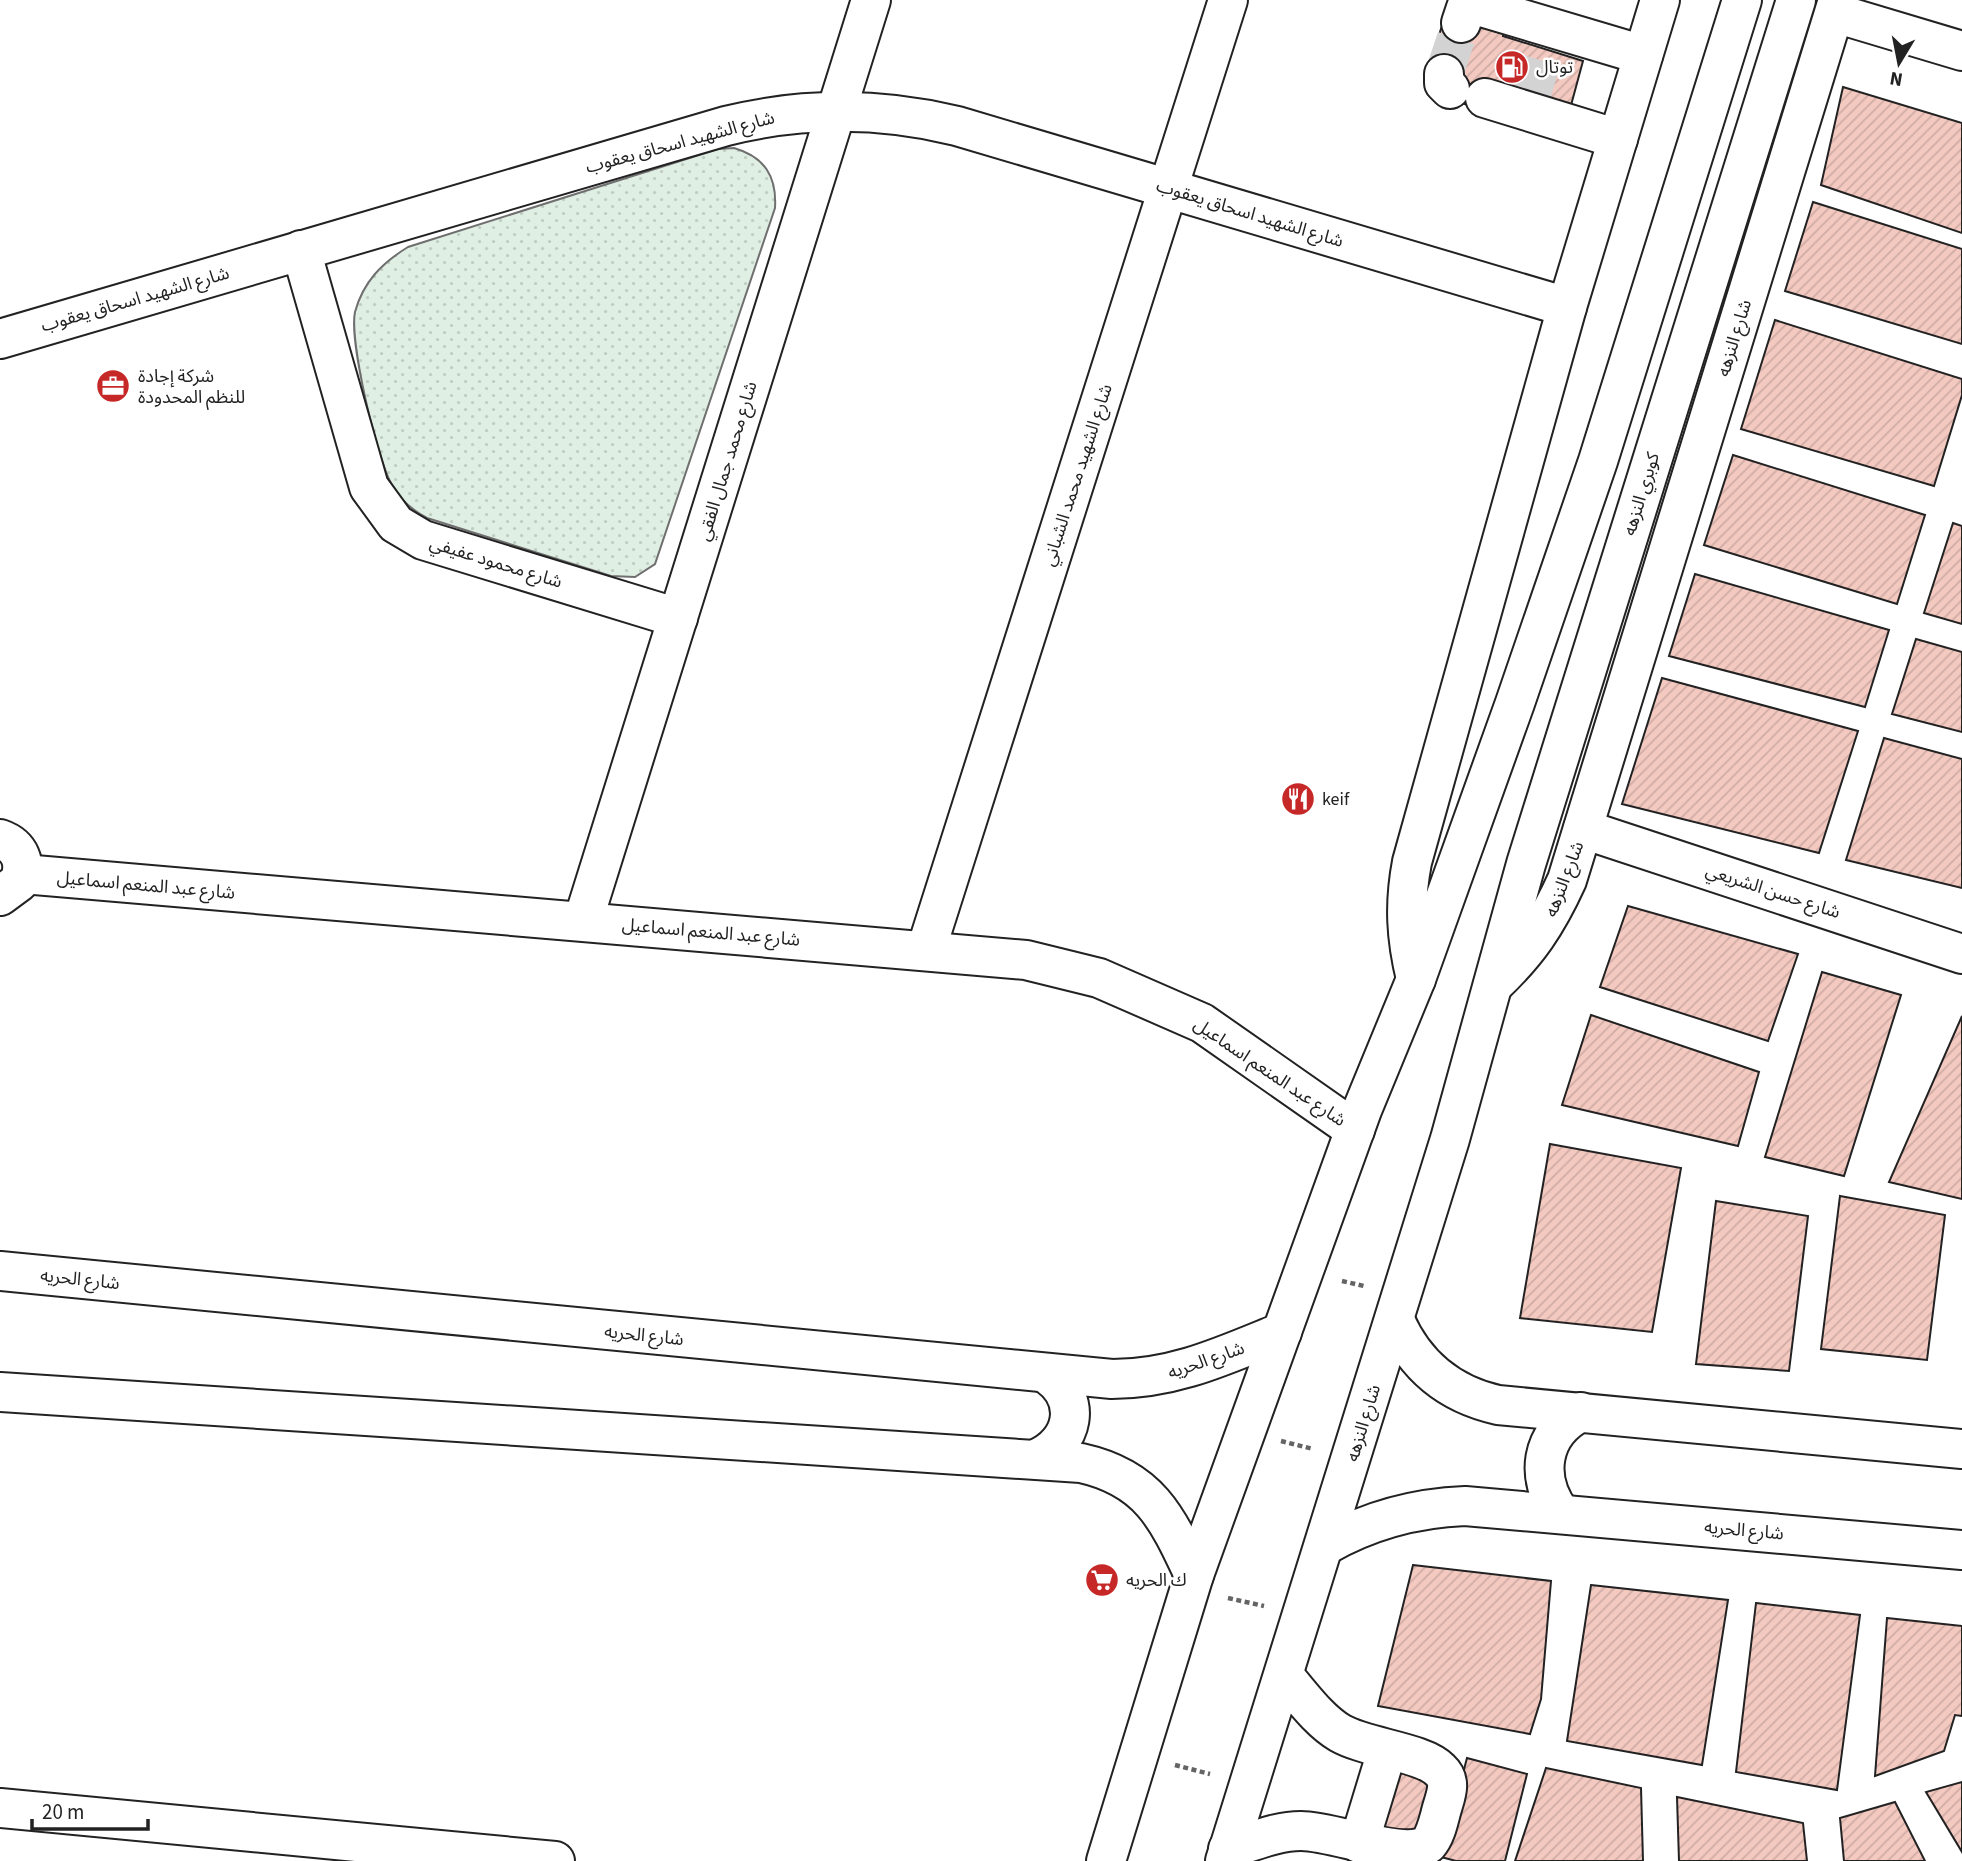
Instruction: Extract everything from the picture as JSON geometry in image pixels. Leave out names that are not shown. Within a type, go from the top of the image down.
[{"type":"street","name":"شارع محمد جمال الفقي","points":[[583,921],[872,0]]},
{"type":"street","name":"شارع الشهيد محمد الشباني","points":[[926,950],[1228,0]]},
{"type":"street","points":[[1416,979],[1406,938],[1405,912],[1412,862],[1567,307],[1660,0]]},
{"type":"street","points":[[1106,1861],[1192,1582],[1355,1130],[1416,979],[1471,831],[1594,474],[1742,0]]},
{"type":"street","name":"كوبري النزهه","points":[[1489,989],[1796,0]]},
{"type":"street","points":[[1461,23],[1466,8],[1475,5],[1549,39],[1643,55]]},
{"type":"street","points":[[1836,6],[1962,51]]},
{"type":"street","name":"شارع النزهه","points":[[1226,1855],[1399,1308],[1450,1139],[1489,989],[1522,958],[1548,922],[1567,880],[1836,6]]},
{"type":"street","points":[[1460,87],[1529,104],[1618,139]]},
{"type":"street","name":"شارع الشهيد اسحاق يعقوب","points":[[0,339],[726,126],[781,114],[837,111],[897,114],[937,121],[1567,307]]},
{"type":"street","name":"شارع محمود عفيفي","points":[[301,250],[369,487],[396,524],[424,540],[678,618]]},
{"type":"street","name":"شارع حسن الشريعي","points":[[1583,829],[1962,954]]},
{"type":"street","points":[[0,839],[9,842],[21,856],[11,885]]},
{"type":"street","name":"شارع عبد المنعم اسماعيل","points":[[11,885],[583,921],[1026,960],[1063,968],[1135,991],[1202,1023],[1355,1130]]},
{"type":"street","name":"شارع الحريه","points":[[0,1271],[1048,1375],[1122,1379],[1166,1375],[1201,1366],[1282,1332]]},
{"type":"street","points":[[1399,1308],[1403,1339],[1427,1370],[1460,1393],[1498,1405],[1962,1449]]},
{"type":"street","points":[[1036,1459],[1057,1447],[1069,1427],[1071,1415],[1065,1392],[1048,1375]]},
{"type":"street","points":[[0,1392],[1036,1459],[1098,1467],[1141,1489],[1163,1514],[1192,1582]]},
{"type":"street","points":[[1562,1514],[1547,1491],[1543,1464],[1551,1438],[1559,1427],[1581,1412]]},
{"type":"street","name":"شارع الحريه","points":[[1324,1546],[1372,1523],[1423,1509],[1465,1506],[1962,1550]]},
{"type":"street","points":[[1226,1855],[1273,1835],[1301,1831],[1359,1843],[1395,1855],[1413,1855],[1433,1838],[1447,1792],[1446,1777],[1435,1766],[1356,1741],[1332,1728],[1284,1676]]},
{"type":"street","points":[[1359,1843],[1387,1751]]},
{"type":"street","points":[[6,1813],[555,1861]]},
{"type":"path","points":[[1304,1271],[1399,1308]]},
{"type":"path","points":[[1245,1433],[1352,1459]]},
{"type":"path","points":[[1192,1582],[1303,1615]]},
{"type":"path","points":[[1139,1755],[1248,1785]]},
{"type":"green space","points":[[734,148],[754,157],[767,170],[774,187],[775,208],[655,564],[635,577],[611,576],[427,518],[407,504],[392,485],[379,451],[356,347],[355,312],[363,291],[375,274],[408,247],[718,149]]},
{"type":"building","points":[[1444,19],[1507,21],[1503,36],[1583,61],[1570,109],[1482,109],[1447,99],[1444,74],[1433,55]]},
{"type":"building","points":[[1843,87],[1962,123],[1962,233],[1821,185]]},
{"type":"building","points":[[1813,202],[1962,249],[1962,344],[1785,291]]},
{"type":"building","points":[[1775,320],[1962,379],[1962,395],[1934,486],[1741,429]]},
{"type":"building","points":[[1733,455],[1925,515],[1897,604],[1704,545]]},
{"type":"building","points":[[1953,523],[1962,526],[1962,624],[1924,613]]},
{"type":"building","points":[[1695,574],[1889,630],[1865,707],[1669,656]]},
{"type":"building","points":[[1916,639],[1962,652],[1962,732],[1892,714]]},
{"type":"building","points":[[1662,678],[1858,731],[1819,853],[1622,804]]},
{"type":"building","points":[[1884,738],[1962,759],[1962,888],[1846,860]]},
{"type":"building","points":[[1628,906],[1798,954],[1768,1041],[1600,987]]},
{"type":"building","points":[[1822,972],[1901,995],[1844,1176],[1765,1157]]},
{"type":"building","points":[[1591,1015],[1759,1072],[1738,1146],[1562,1105]]},
{"type":"building","points":[[1962,1016],[1962,1199],[1889,1182]]},
{"type":"building","points":[[1550,1144],[1681,1168],[1652,1332],[1520,1318]]},
{"type":"building","points":[[1840,1196],[1945,1215],[1927,1360],[1821,1349]]},
{"type":"building","points":[[1716,1201],[1808,1216],[1789,1371],[1696,1364]]},
{"type":"building","points":[[1413,1565],[1551,1581],[1541,1699],[1530,1734],[1378,1706]]},
{"type":"building","points":[[1591,1585],[1728,1600],[1702,1765],[1567,1741]]},
{"type":"building","points":[[1756,1603],[1860,1615],[1837,1790],[1736,1772]]},
{"type":"building","points":[[1887,1618],[1962,1626],[1962,1716],[1955,1715],[1944,1751],[1875,1776]]},
{"type":"building","points":[[1467,1758],[1527,1774],[1505,1861],[1456,1861],[1441,1857]]},
{"type":"building","points":[[1396,1764],[1434,1775],[1413,1846],[1375,1834]]},
{"type":"building","points":[[1546,1768],[1641,1788],[1643,1861],[1515,1861]]},
{"type":"building","points":[[1962,1782],[1962,1852],[1926,1792]]},
{"type":"building","points":[[1677,1797],[1803,1823],[1807,1861],[1679,1861]]},
{"type":"building","points":[[1895,1802],[1925,1861],[1844,1861],[1840,1818]]},
{"type":"tunnel","points":[[1444,74],[1461,23]]},
{"type":"tunnel","points":[[1531,97],[1545,49]]},
{"type":"place","name":"توتال","points":[[1512,67]]},
{"type":"place","name":"شركة إجادة للنظم المحدودة","points":[[113,386]]},
{"type":"place","name":"keif","points":[[1298,799]]},
{"type":"place","name":"ك الحريه","points":[[1102,1580]]}]
